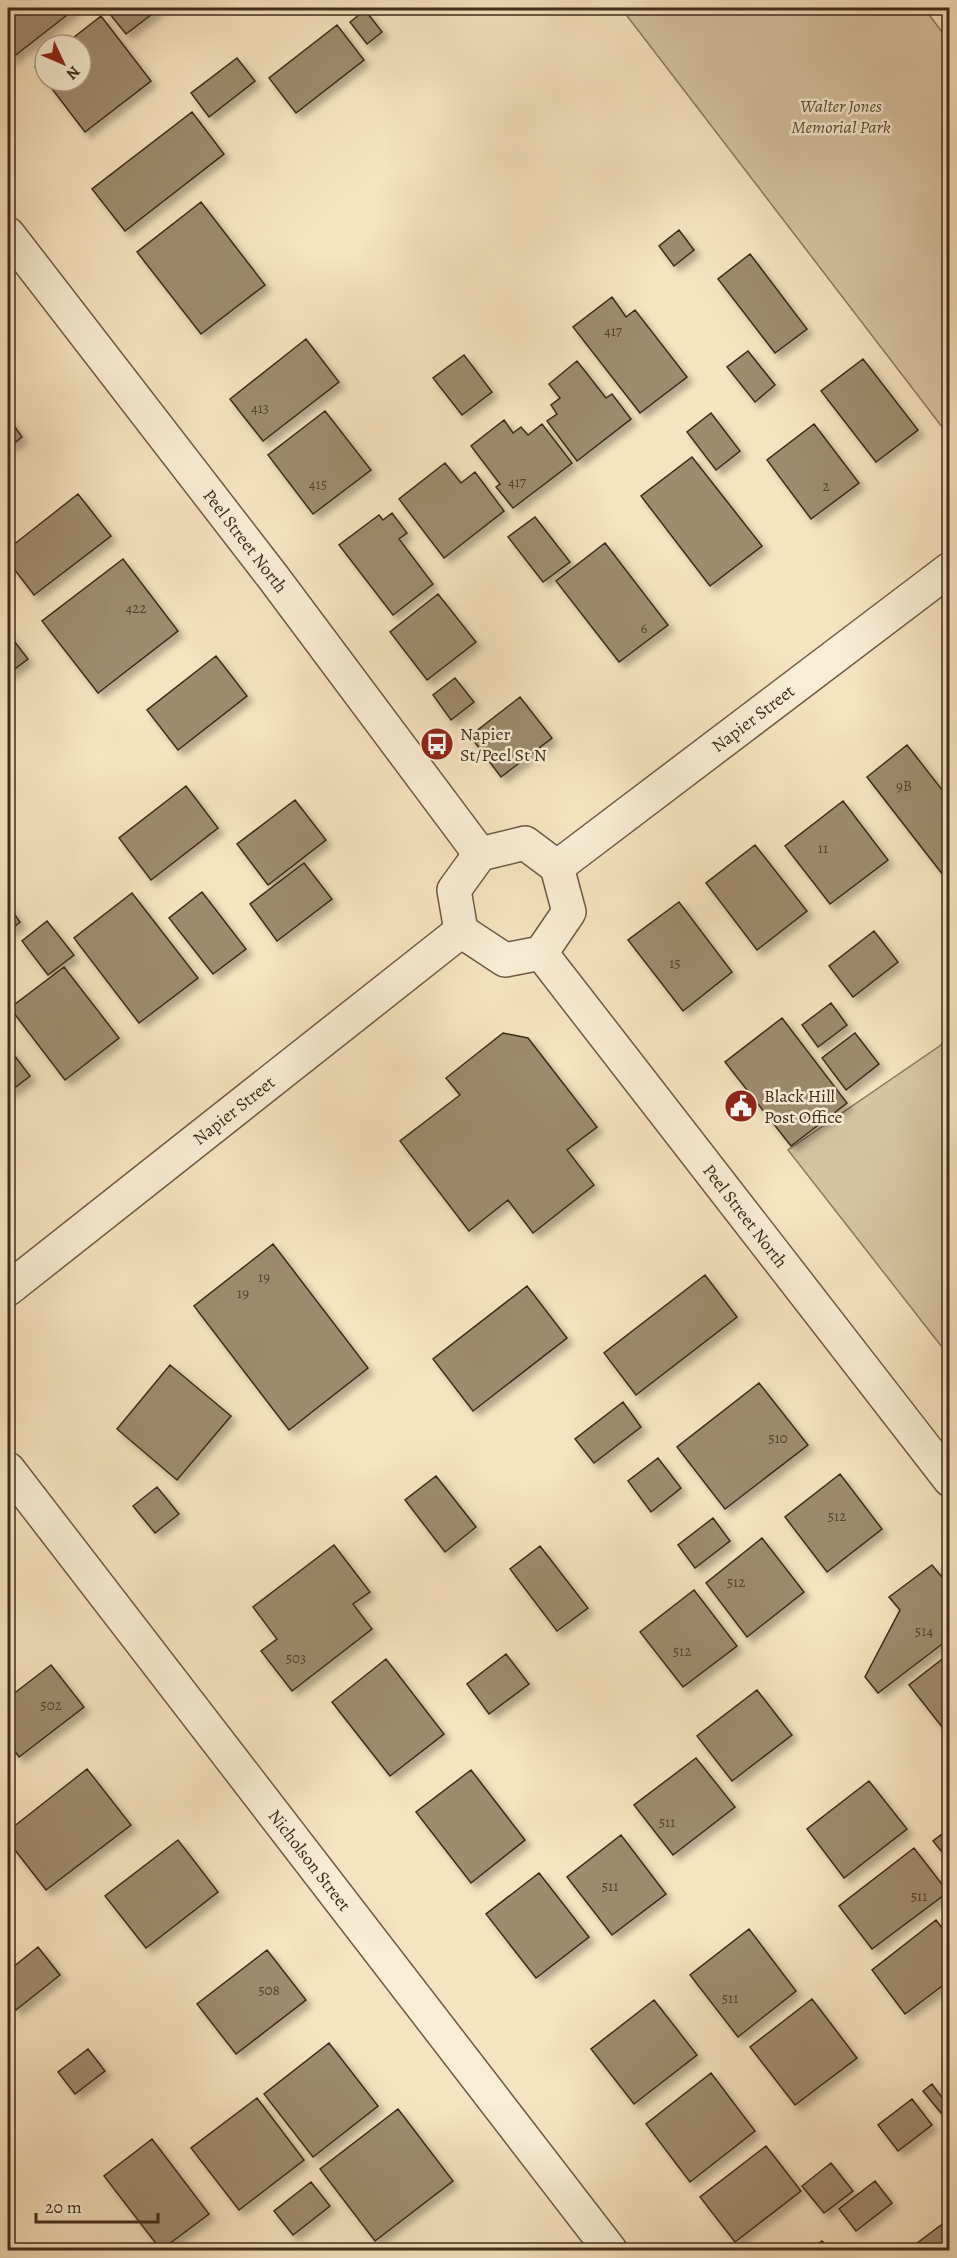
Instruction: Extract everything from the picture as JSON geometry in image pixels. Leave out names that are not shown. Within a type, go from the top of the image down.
[{"type":"street","name":"Peel Street North","points":[[8,234],[273,577],[480,854]]},
{"type":"street","name":"Napier Street","points":[[557,867],[950,569]]},
{"type":"street","points":[[525,843],[557,867],[569,912],[542,953],[506,960],[460,931],[454,890],[480,854],[525,843]]},
{"type":"street","name":"Napier Street","points":[[8,1289],[460,931]]},
{"type":"street","name":"Peel Street North","points":[[542,953],[950,1480]]},
{"type":"street","name":"Nicholson Street","points":[[8,1469],[610,2250]]},
{"type":"green space","name":"Walter Jones Memorial Park","points":[[621,8],[924,8],[949,41],[949,436]]},
{"type":"green space","points":[[949,1032],[949,1356],[788,1150],[941,1045]]},
{"type":"building","points":[[8,8],[76,8],[44,33],[33,33],[33,42],[8,61]]},
{"type":"building","points":[[105,8],[160,8],[126,34]]},
{"type":"building","points":[[365,10],[382,32],[367,44],[350,22]]},
{"type":"building","points":[[101,16],[151,81],[85,132],[55,93],[93,93],[93,33],[79,33]]},
{"type":"building","points":[[337,25],[364,60],[296,113],[269,78]]},
{"type":"building","points":[[237,58],[255,81],[209,117],[191,93]]},
{"type":"building","points":[[192,112],[224,154],[125,231],[92,189]]},
{"type":"building","points":[[201,202],[265,285],[201,334],[137,252]]},
{"type":"building","points":[[679,230],[694,250],[674,266],[659,246]]},
{"type":"building","points":[[750,254],[807,329],[775,353],[718,279]]},
{"type":"building","points":[[612,297],[626,317],[635,310],[687,377],[640,413],[573,327]]},
{"type":"building","points":[[306,339],[339,382],[263,441],[230,399]]},
{"type":"building","points":[[748,351],[775,385],[755,402],[727,367]]},
{"type":"building","points":[[464,355],[492,392],[462,415],[433,378]]},
{"type":"building","points":[[863,359],[918,430],[876,462],[821,391]]},
{"type":"building","points":[[577,361],[606,398],[612,394],[631,419],[577,461],[547,421],[557,414],[551,405],[560,398],[549,384]]},
{"type":"building","points":[[325,411],[371,470],[313,514],[268,455]]},
{"type":"building","points":[[711,413],[740,451],[716,470],[687,432]]},
{"type":"building","points":[[8,417],[22,437],[8,448]]},
{"type":"building","points":[[504,420],[513,433],[521,427],[528,435],[542,424],[572,463],[513,508],[496,487],[500,484],[471,446]]},
{"type":"building","points":[[814,424],[859,483],[811,519],[767,460]]},
{"type":"building","points":[[692,457],[762,546],[710,586],[641,496]]},
{"type":"building","points":[[445,463],[461,483],[475,472],[504,511],[444,558],[399,499]]},
{"type":"building","points":[[78,494],[111,536],[34,595],[8,561],[8,549]]},
{"type":"building","points":[[392,513],[407,533],[399,539],[433,584],[393,615],[339,545],[379,515],[383,520]]},
{"type":"building","points":[[535,517],[570,562],[543,582],[508,537]]},
{"type":"building","points":[[605,543],[668,625],[619,662],[556,581]]},
{"type":"building","points":[[123,559],[178,631],[98,693],[42,621]]},
{"type":"building","points":[[438,594],[476,642],[427,680],[390,632]]},
{"type":"building","points":[[8,633],[28,659],[8,674]]},
{"type":"building","points":[[216,656],[247,696],[178,750],[147,710]]},
{"type":"building","points":[[455,678],[474,702],[451,720],[433,695]]},
{"type":"building","points":[[520,697],[552,738],[501,777],[470,736]]},
{"type":"building","points":[[907,745],[950,800],[950,884],[867,777]]},
{"type":"building","points":[[186,786],[218,828],[151,880],[119,838]]},
{"type":"building","points":[[295,800],[326,840],[268,885],[237,844]]},
{"type":"building","points":[[843,801],[888,860],[830,904],[785,846]]},
{"type":"building","points":[[755,845],[807,911],[757,950],[706,883]]},
{"type":"building","points":[[304,863],[332,899],[277,941],[250,904]]},
{"type":"building","points":[[202,892],[246,949],[213,974],[169,918]]},
{"type":"building","points":[[132,893],[198,978],[139,1023],[74,938]]},
{"type":"building","points":[[679,902],[732,972],[683,1011],[628,940]]},
{"type":"building","points":[[8,905],[20,922],[8,932]]},
{"type":"building","points":[[47,921],[74,955],[48,975],[22,941]]},
{"type":"building","points":[[874,931],[898,962],[853,997],[829,966]]},
{"type":"building","points":[[64,967],[119,1038],[65,1080],[10,1008]]},
{"type":"building","points":[[831,1003],[847,1025],[818,1047],[802,1025]]},
{"type":"building","points":[[782,1018],[847,1103],[791,1146],[725,1062]]},
{"type":"building","points":[[503,1033],[528,1038],[597,1127],[567,1150],[594,1185],[533,1233],[508,1200],[469,1231],[400,1141],[460,1095],[446,1078]]},
{"type":"building","points":[[855,1033],[879,1064],[846,1090],[822,1058]]},
{"type":"building","points":[[8,1047],[30,1076],[8,1093]]},
{"type":"building","points":[[273,1244],[368,1368],[289,1430],[194,1306]]},
{"type":"building","points":[[705,1275],[737,1317],[636,1395],[604,1353]]},
{"type":"building","points":[[527,1286],[567,1338],[473,1411],[433,1359]]},
{"type":"building","points":[[170,1365],[231,1416],[177,1480],[117,1429]]},
{"type":"building","points":[[759,1383],[808,1445],[725,1509],[677,1447]]},
{"type":"building","points":[[623,1402],[641,1427],[594,1463],[575,1439]]},
{"type":"building","points":[[658,1458],[681,1488],[651,1512],[628,1481]]},
{"type":"building","points":[[840,1474],[882,1529],[827,1572],[785,1517]]},
{"type":"building","points":[[436,1476],[476,1527],[445,1552],[405,1500]]},
{"type":"building","points":[[157,1487],[179,1514],[155,1533],[133,1506]]},
{"type":"building","points":[[713,1518],[730,1541],[695,1568],[678,1545]]},
{"type":"building","points":[[762,1538],[804,1592],[747,1637],[706,1583]]},
{"type":"building","points":[[334,1545],[370,1592],[353,1604],[372,1629],[292,1691],[261,1651],[277,1639],[253,1607]]},
{"type":"building","points":[[540,1546],[588,1608],[557,1631],[510,1569]]},
{"type":"building","points":[[932,1565],[950,1587],[950,1638],[878,1693],[865,1677],[900,1610],[889,1597]]},
{"type":"building","points":[[694,1590],[737,1646],[683,1687],[640,1632]]},
{"type":"building","points":[[950,1653],[950,1737],[909,1685]]},
{"type":"building","points":[[506,1654],[529,1684],[489,1714],[467,1684]]},
{"type":"building","points":[[386,1659],[444,1734],[390,1776],[332,1702]]},
{"type":"building","points":[[51,1665],[84,1707],[19,1757],[8,1742],[8,1698]]},
{"type":"building","points":[[757,1690],[792,1735],[732,1781],[697,1736]]},
{"type":"building","points":[[696,1758],[735,1807],[673,1855],[634,1805]]},
{"type":"building","points":[[87,1769],[131,1825],[46,1890],[8,1841],[8,1831]]},
{"type":"building","points":[[471,1770],[525,1840],[471,1883],[416,1812]]},
{"type":"building","points":[[869,1781],[907,1829],[844,1878],[807,1829]]},
{"type":"building","points":[[950,1828],[950,1862],[933,1841]]},
{"type":"building","points":[[621,1835],[666,1894],[612,1935],[567,1877]]},
{"type":"building","points":[[178,1840],[218,1892],[146,1948],[105,1896]]},
{"type":"building","points":[[914,1848],[948,1892],[872,1949],[839,1906]]},
{"type":"building","points":[[539,1873],[589,1937],[536,1978],[486,1914]]},
{"type":"building","points":[[936,1920],[950,1938],[950,1980],[905,2014],[872,1970]]},
{"type":"building","points":[[749,1929],[796,1991],[738,2037],[690,1975]]},
{"type":"building","points":[[38,1947],[60,1975],[16,2010],[8,1998],[8,1971]]},
{"type":"building","points":[[267,1950],[306,2000],[236,2054],[197,2004]]},
{"type":"building","points":[[812,1999],[857,2058],[795,2105],[750,2047]]},
{"type":"building","points":[[654,2000],[697,2055],[634,2104],[591,2049]]},
{"type":"building","points":[[329,2043],[378,2106],[313,2157],[264,2094]]},
{"type":"building","points":[[88,2049],[105,2071],[75,2094],[58,2072]]},
{"type":"building","points":[[711,2073],[755,2131],[690,2182],[646,2124]]},
{"type":"building","points":[[932,2084],[949,2107],[941,2113],[923,2091]]},
{"type":"building","points":[[257,2098],[304,2160],[239,2210],[191,2148]]},
{"type":"building","points":[[912,2099],[932,2125],[898,2151],[878,2125]]},
{"type":"building","points":[[398,2109],[453,2181],[375,2241],[320,2169]]},
{"type":"building","points":[[152,2139],[209,2214],[161,2250],[104,2176]]},
{"type":"building","points":[[766,2146],[801,2191],[735,2242],[700,2197]]},
{"type":"building","points":[[831,2163],[853,2191],[824,2213],[802,2186]]},
{"type":"building","points":[[875,2181],[892,2203],[856,2231],[839,2209]]},
{"type":"building","points":[[311,2182],[330,2206],[293,2235],[274,2211]]},
{"type":"building","points":[[945,2222],[950,2228],[950,2250],[908,2250]]},
{"type":"building","points":[[822,2241],[830,2250],[809,2250]]},
{"type":"place","name":"Napier St/Peel St N","points":[[437,744]]},
{"type":"place","name":"Black Hill Post Office","points":[[741,1106]]}]
